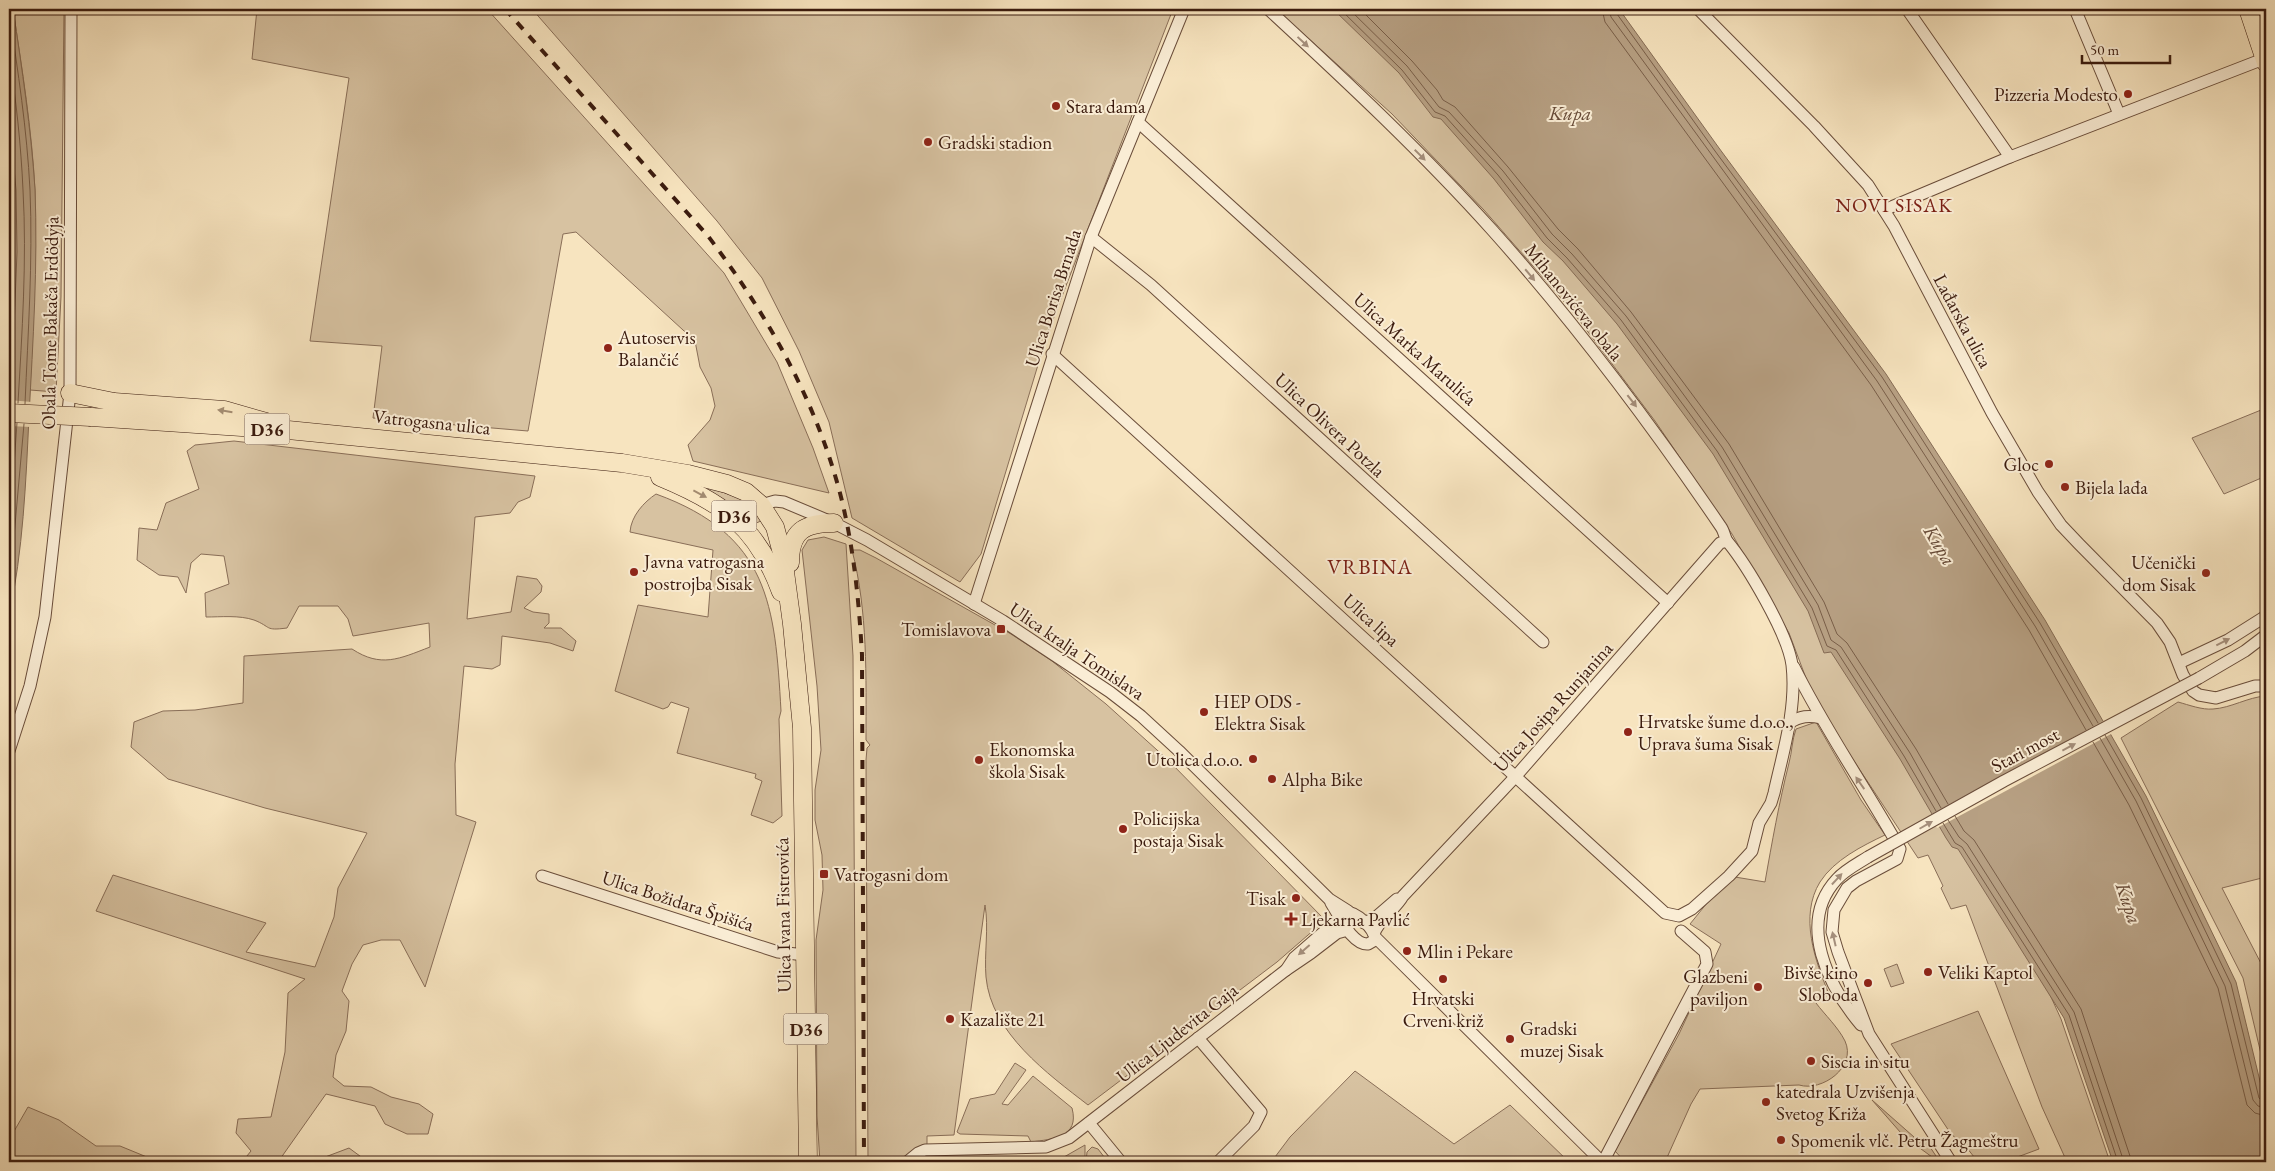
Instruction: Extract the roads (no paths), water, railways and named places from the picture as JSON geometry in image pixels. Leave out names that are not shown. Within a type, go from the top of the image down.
[{"type":"main road","points":[[2248,9],[2266,60]]},
{"type":"main road","points":[[70,393],[114,402],[224,410],[256,418],[288,430]]},
{"type":"main road","name":"Vatrogasna ulica","points":[[9,413],[288,430],[622,463],[688,474],[728,484],[746,492],[761,504]]},
{"type":"main road","name":"D36","points":[[622,463],[700,494],[734,516],[750,533],[768,561],[792,624]]},
{"type":"main road","name":"D36","points":[[761,504],[775,527],[787,583],[792,624]]},
{"type":"main road","points":[[787,583],[793,538],[810,526],[834,523]]},
{"type":"main road","name":"Ulica Ivana Fistrovića","points":[[792,624],[802,728],[808,1162]]},
{"type":"street","name":"Obala Tome Bakača Erdödyja","points":[[9,751],[30,686],[45,617],[70,393],[71,9]]},
{"type":"street","name":"Ulica Borisa Brnada","points":[[974,604],[1052,354],[1091,237],[1184,9]]},
{"type":"street","name":"Mihanovićeva obala","points":[[1268,9],[1420,154],[1494,232],[1585,341],[1648,422],[1721,527],[1727,541],[1733,546],[1773,617],[1792,664],[1821,718],[1900,850],[1897,859],[1856,881],[1847,888],[1834,910],[1832,922],[1836,947],[1869,1034]]},
{"type":"street","name":"Lađarska ulica","points":[[1698,9],[1849,163],[1868,185],[1884,210],[1992,414],[2038,492],[2061,525],[2154,619],[2170,642],[2193,691],[2202,696],[2216,698],[2255,686],[2266,686]]},
{"type":"street","points":[[1907,9],[2010,157]]},
{"type":"street","points":[[2075,9],[2119,114]]},
{"type":"street","points":[[1884,210],[2119,114],[2266,60]]},
{"type":"street","name":"Ulica Marka Marulića","points":[[1138,122],[1668,602]]},
{"type":"street","name":"Ulica Olivera Potzla","points":[[1091,237],[1151,285],[1543,642]]},
{"type":"street","name":"Ulica lipa","points":[[1052,354],[1665,913]]},
{"type":"street","name":"Ulica kralja Tomislava","points":[[761,504],[775,501],[784,502],[834,523],[867,540],[974,604],[1090,678],[1141,716],[1186,758],[1344,915],[1356,914],[1375,936]]},
{"type":"street","name":"Ulica Josipa Runjanina","points":[[1364,945],[1371,943],[1376,929],[1394,910],[1403,896],[1516,776],[1720,543],[1727,541]]},
{"type":"street","points":[[2179,663],[2228,640],[2266,616]]},
{"type":"street","name":"Stari most","points":[[1869,1034],[1850,1011],[1837,989],[1818,944],[1817,927],[1820,907],[1838,877],[1868,857],[2004,781],[2199,678],[2265,637]]},
{"type":"street","name":"Mihanovićeva obala","points":[[1665,913],[1679,916],[1692,909],[1729,876],[1752,851],[1758,823],[1771,803],[1789,725],[1792,664]]},
{"type":"street","points":[[1789,725],[1800,717],[1811,716],[1821,718]]},
{"type":"street","name":"Ulica Božidara Špišića","points":[[542,876],[778,952],[805,955]]},
{"type":"street","name":"Ulica Josipa Runjanina","points":[[1364,923],[1375,918],[1386,907],[1403,896]]},
{"type":"street","points":[[1344,915],[1348,930],[1364,945],[1401,964]]},
{"type":"street","name":"Ulica Ljudevita Gaja","points":[[1286,970],[1298,955],[1344,915]]},
{"type":"street","name":"Ulica Ljudevita Gaja","points":[[907,1162],[918,1153],[932,1149],[1046,1147],[1069,1138],[1286,970],[1312,953],[1337,933],[1348,930]]},
{"type":"street","points":[[1375,936],[1602,1162],[1707,964],[1705,952],[1681,931]]},
{"type":"street","points":[[1869,1034],[1951,1162]]},
{"type":"street","points":[[1198,1038],[1260,1110],[1259,1119],[1254,1126],[1218,1162]]},
{"type":"street","points":[[1089,1123],[1122,1162]]},
{"type":"water","points":[[9,9],[13,9],[29,122],[35,189],[36,246],[25,491],[18,567],[9,616]]},
{"type":"water","name":"Kupa","points":[[1333,9],[1619,9],[1886,374],[2045,620],[2146,796],[2236,982],[2266,1106],[2266,1162],[2113,1162],[2064,1018],[1958,849],[1952,847],[1946,838],[1900,759],[1831,652],[1824,653],[1808,611],[1713,454],[1617,324],[1563,261],[1543,242],[1494,179],[1441,119],[1433,117],[1399,73]]},
{"type":"railway","points":[[505,9],[708,236],[730,266],[788,360],[804,393],[831,462],[846,517],[853,556],[862,655],[864,1162]]},
{"type":"place","name":"Pizzeria Modesto","points":[[2128,94]]},
{"type":"place","name":"Stara dama","points":[[1056,106]]},
{"type":"place","name":"Gradski stadion","points":[[928,142]]},
{"type":"place","name":"Autoservis Balančić","points":[[608,348]]},
{"type":"place","name":"Gloc","points":[[2049,464]]},
{"type":"place","name":"Bijela lađa","points":[[2065,487]]},
{"type":"place","name":"Javna vatrogasna postrojba Sisak","points":[[634,572]]},
{"type":"place","name":"Učenički dom Sisak","points":[[2206,573]]},
{"type":"place","name":"Tomislavova","points":[[1001,629]]},
{"type":"place","name":"HEP ODS - Elektra Sisak","points":[[1204,712]]},
{"type":"place","name":"Hrvatske šume d.o.o., Uprava šuma Sisak","points":[[1628,732]]},
{"type":"place","name":"Utolica d.o.o.","points":[[1253,759]]},
{"type":"place","name":"Ekonomska škola Sisak","points":[[979,760]]},
{"type":"place","name":"Alpha Bike","points":[[1272,779]]},
{"type":"place","name":"Policijska postaja Sisak","points":[[1123,829]]},
{"type":"place","name":"Vatrogasni dom","points":[[824,874]]},
{"type":"place","name":"Tisak","points":[[1296,898]]},
{"type":"place","name":"Ljekarna Pavlić","points":[[1291,919]]},
{"type":"place","name":"Mlin i Pekare","points":[[1407,951]]},
{"type":"place","name":"Veliki Kaptol","points":[[1928,972]]},
{"type":"place","name":"Hrvatski Crveni križ","points":[[1443,979]]},
{"type":"place","name":"Bivše kino Sloboda","points":[[1868,983]]},
{"type":"place","name":"Glazbeni paviljon","points":[[1758,987]]},
{"type":"place","name":"Kazalište 21","points":[[950,1019]]},
{"type":"place","name":"Gradski muzej Sisak","points":[[1510,1039]]},
{"type":"place","name":"Siscia in situ","points":[[1811,1061]]},
{"type":"place","name":"katedrala Uzvišenja Svetog Križa","points":[[1766,1102]]},
{"type":"place","name":"Spomenik vlč. Petru Žagmeštru","points":[[1781,1140]]},
{"type":"district","name":"NOVI SISAK","points":[[1894,205]]},
{"type":"district","name":"VRBINA","points":[[1370,566]]}]
